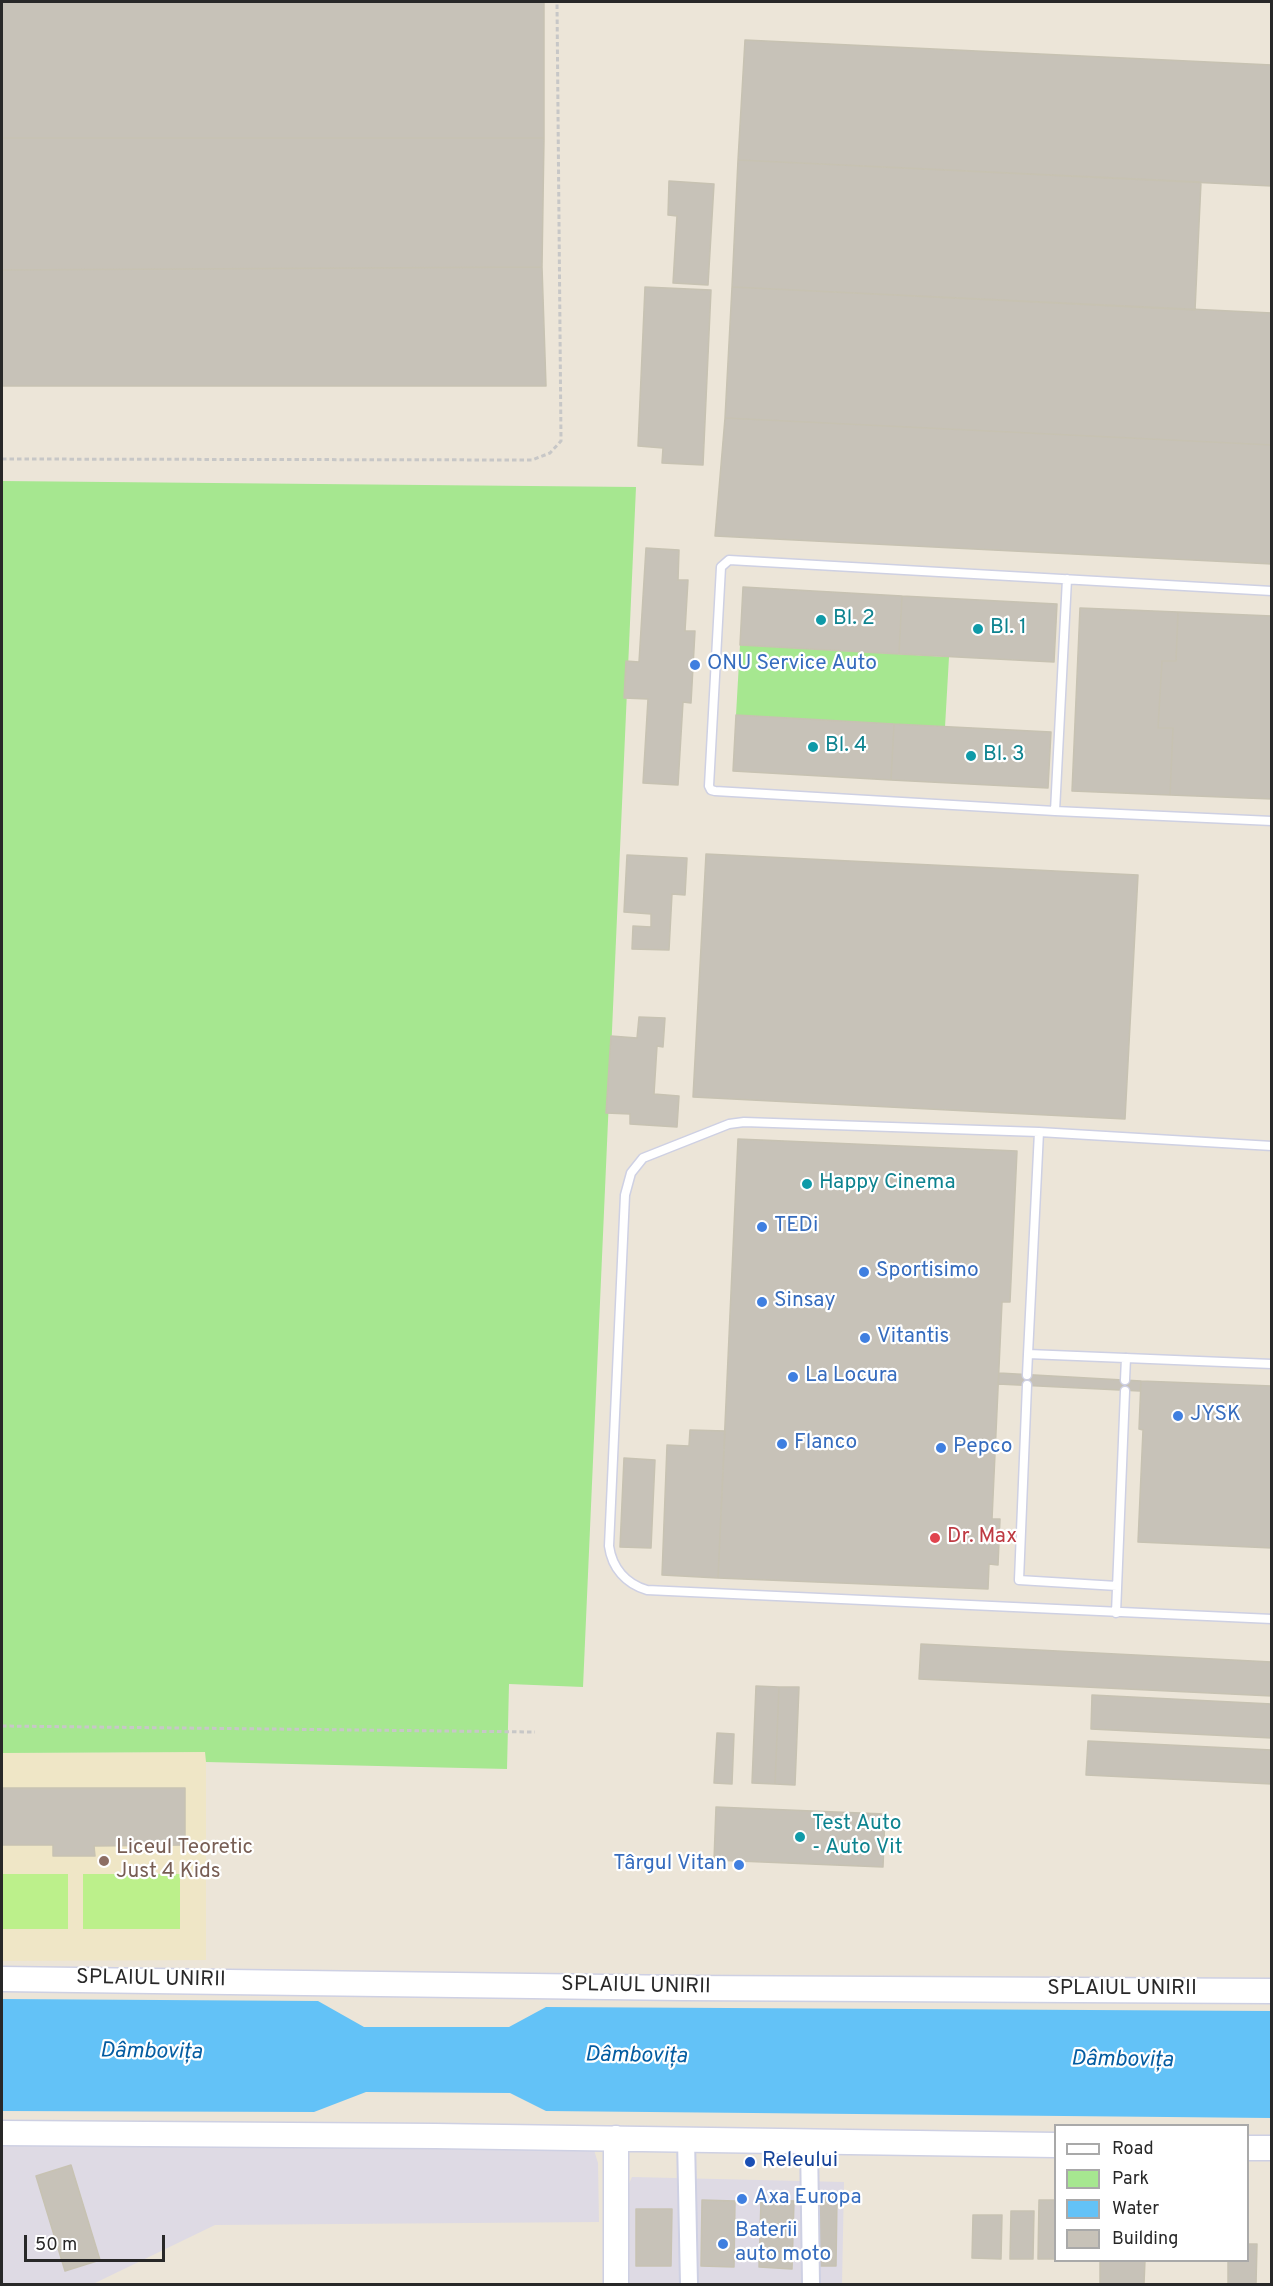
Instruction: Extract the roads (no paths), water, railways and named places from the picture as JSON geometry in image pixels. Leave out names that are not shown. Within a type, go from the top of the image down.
[{"type":"main road","name":"SPLAIUL UNIRII","points":[[2,1979],[683,1988],[1272,1991]]},
{"type":"main road","points":[[2,2133],[616,2138],[1054,2145]]},
{"type":"main road","points":[[616,2138],[616,2284]]},
{"type":"main road","points":[[1249,2148],[1272,2148]]},
{"type":"street","points":[[686,2139],[689,2284]]},
{"type":"street","points":[[809,2141],[811,2284]]},
{"type":"lane","points":[[1272,591],[729,560],[721,567],[708,786],[715,791],[1272,821]]},
{"type":"lane","points":[[1055,811],[1067,579]]},
{"type":"lane","points":[[1272,1146],[1039,1132],[744,1122],[729,1124],[643,1158],[631,1173],[625,1195],[610,1553],[620,1574],[633,1584],[647,1590],[1272,1619]]},
{"type":"lane","points":[[1027,1375],[1039,1132]]},
{"type":"lane","points":[[1028,1354],[1272,1364]]},
{"type":"lane","points":[[1125,1380],[1126,1358]]},
{"type":"lane","points":[[1027,1386],[1019,1580],[1117,1586]]},
{"type":"lane","points":[[1116,1613],[1125,1391]]},
{"type":"water","name":"Dâmbovița","points":[[2,1999],[318,2001],[364,2027],[509,2027],[546,2007],[1271,2011],[1271,2118],[546,2111],[510,2093],[366,2092],[314,2112],[2,2111]]},
{"type":"place","name":"Bl. 2","points":[[821,620]]},
{"type":"place","name":"Bl. 1","points":[[978,629]]},
{"type":"place","name":"ONU Service Auto","points":[[695,665]]},
{"type":"place","name":"Bl. 4","points":[[813,747]]},
{"type":"place","name":"Bl. 3","points":[[971,756]]},
{"type":"place","name":"Happy Cinema","points":[[807,1184]]},
{"type":"place","name":"TEDi","points":[[762,1227]]},
{"type":"place","name":"Sportisimo","points":[[864,1272]]},
{"type":"place","name":"Sinsay","points":[[762,1302]]},
{"type":"place","name":"Vitantis","points":[[865,1338]]},
{"type":"place","name":"La Locura","points":[[793,1377]]},
{"type":"place","name":"JYSK","points":[[1178,1416]]},
{"type":"place","name":"Flanco","points":[[782,1444]]},
{"type":"place","name":"Pepco","points":[[941,1448]]},
{"type":"place","name":"Dr. Max","points":[[935,1538]]},
{"type":"place","name":"Test Auto - Auto Vit","points":[[800,1837]]},
{"type":"place","name":"Liceul Teoretic Just 4 Kids","points":[[104,1861]]},
{"type":"place","name":"Târgul Vitan","points":[[739,1865]]},
{"type":"place","name":"Releului","points":[[750,2162]]},
{"type":"place","name":"Axa Europa","points":[[742,2199]]},
{"type":"place","name":"Baterii auto moto","points":[[723,2244]]}]
